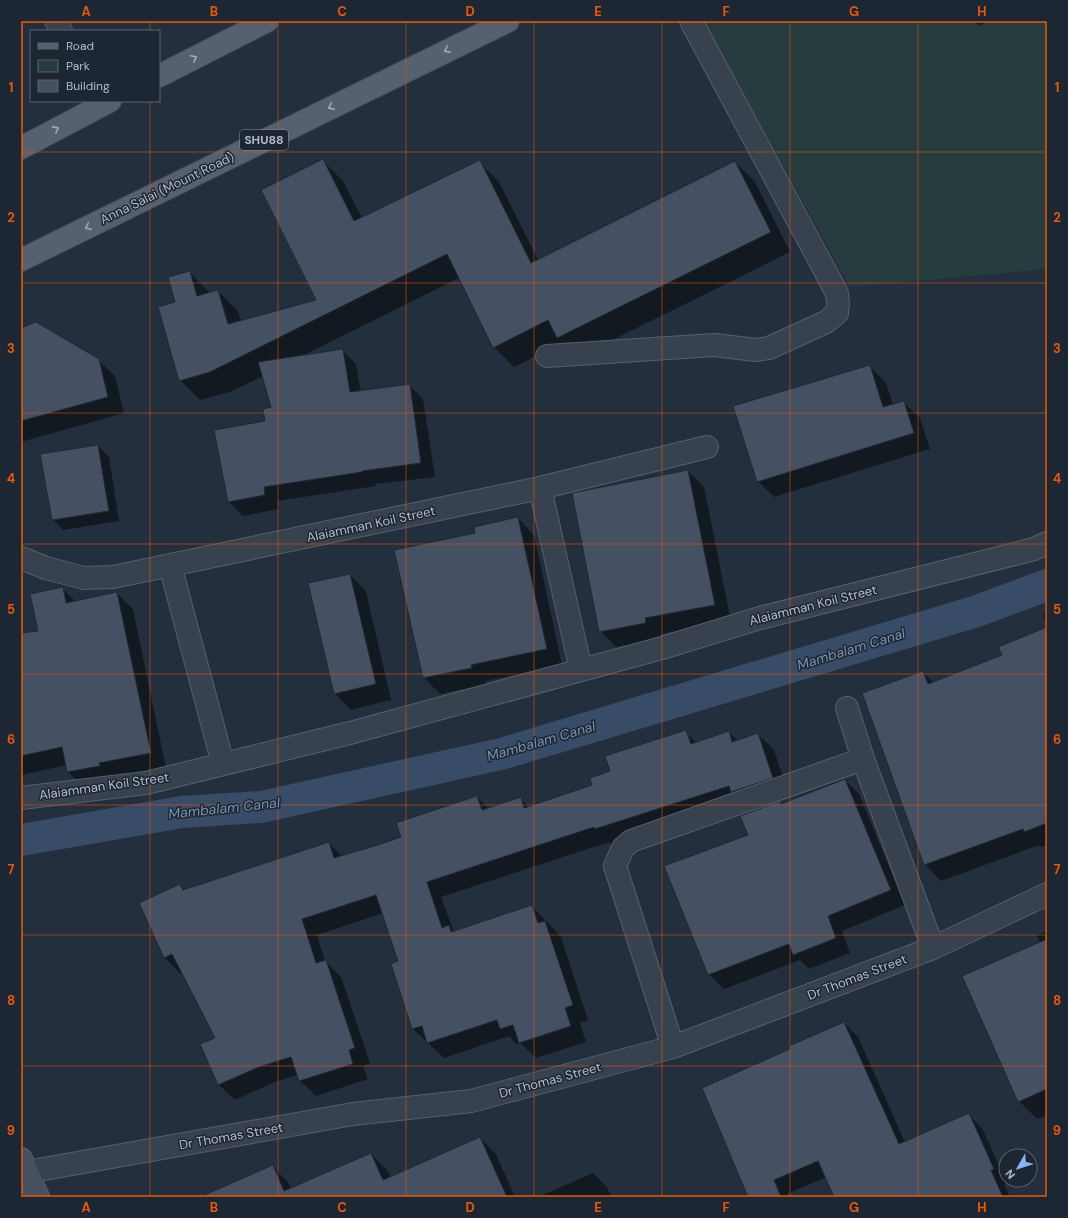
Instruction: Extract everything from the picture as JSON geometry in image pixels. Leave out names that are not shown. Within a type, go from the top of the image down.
[{"type":"main road","points":[[160,75],[267,21]]},
{"type":"main road","name":"Anna Salai (Mount Road)","points":[[21,260],[469,30],[508,21]]},
{"type":"main road","points":[[21,148],[101,103]]},
{"type":"main road","points":[[24,1166],[38,1197]]},
{"type":"street","points":[[56,21],[60,30]]},
{"type":"street","points":[[547,356],[714,345],[756,350],[769,348],[826,322],[836,313],[838,304],[837,293],[691,21]]},
{"type":"street","name":"Alaiamman Koil Street","points":[[21,558],[46,568],[84,578],[113,577],[540,488],[707,447]]},
{"type":"street","points":[[540,488],[580,670]]},
{"type":"street","name":"Alaiamman Koil Street","points":[[21,798],[146,782],[350,733],[662,648],[760,618],[1034,549],[1047,543]]},
{"type":"street","points":[[170,565],[223,764]]},
{"type":"street","points":[[846,708],[863,759],[933,948]]},
{"type":"street","points":[[673,1047],[616,866],[623,848],[631,841],[863,759]]},
{"type":"street","name":"Dr Thomas Street","points":[[24,1166],[353,1114],[471,1101],[673,1047],[933,948],[1047,894]]},
{"type":"green space","points":[[703,21],[1047,21],[1047,269],[850,287]]},
{"type":"building","points":[[323,159],[354,221],[480,160],[531,263],[735,161],[771,232],[557,338],[548,320],[493,348],[447,254],[210,372],[179,381],[158,307],[175,302],[168,277],[190,271],[197,296],[218,290],[228,324],[316,300],[261,190]]},
{"type":"building","points":[[36,322],[99,359],[108,397],[21,421],[21,328]]},
{"type":"building","points":[[343,349],[350,392],[410,384],[421,463],[264,487],[265,495],[228,502],[214,430],[265,421],[263,409],[271,407],[258,362]]},
{"type":"building","points":[[870,365],[883,407],[904,401],[914,433],[757,482],[733,406]]},
{"type":"building","points":[[98,445],[109,511],[52,520],[40,454]]},
{"type":"building","points":[[688,470],[715,605],[645,618],[646,623],[599,632],[572,493]]},
{"type":"building","points":[[518,517],[547,649],[471,665],[472,668],[423,678],[394,550],[475,533],[474,527]]},
{"type":"building","points":[[350,574],[376,684],[334,694],[308,583]]},
{"type":"building","points":[[63,587],[66,603],[117,592],[151,753],[99,763],[100,766],[67,772],[62,747],[21,756],[21,633],[38,631],[30,594]]},
{"type":"building","points":[[1047,627],[1047,823],[1024,832],[1023,829],[924,865],[862,693],[923,671],[928,684],[1002,655],[998,647]]},
{"type":"building","points":[[686,730],[691,744],[729,731],[732,742],[758,733],[773,778],[731,792],[729,786],[595,829],[594,827],[427,882],[442,928],[449,925],[451,932],[532,905],[538,923],[545,921],[573,1005],[565,1008],[571,1026],[519,1043],[513,1025],[500,1029],[497,1020],[427,1043],[422,1026],[412,1029],[391,964],[398,961],[376,895],[302,919],[316,963],[326,960],[355,1048],[349,1050],[353,1064],[299,1081],[291,1057],[259,1067],[218,1085],[200,1044],[215,1038],[172,954],[164,958],[139,903],[180,884],[183,890],[329,842],[334,858],[381,844],[401,837],[396,823],[477,796],[482,810],[521,797],[524,808],[592,785],[590,778],[610,771],[605,756]]},
{"type":"building","points":[[845,779],[891,890],[828,916],[836,938],[793,955],[789,944],[708,975],[664,866],[748,835],[740,816],[780,801],[781,804]]},
{"type":"building","points":[[1047,939],[1047,1089],[1018,1102],[962,976]]},
{"type":"building","points":[[844,1022],[899,1144],[969,1113],[994,1169],[991,1170],[1003,1197],[834,1197],[818,1161],[774,1180],[781,1197],[748,1197],[702,1088],[790,1049],[789,1046]]},
{"type":"building","points":[[480,1137],[507,1197],[200,1197],[273,1165],[284,1191],[371,1153],[383,1180]]},
{"type":"waterway","name":"Mambalam Canal","points":[[21,840],[182,812],[261,807],[501,754],[974,612],[1047,585]]}]
